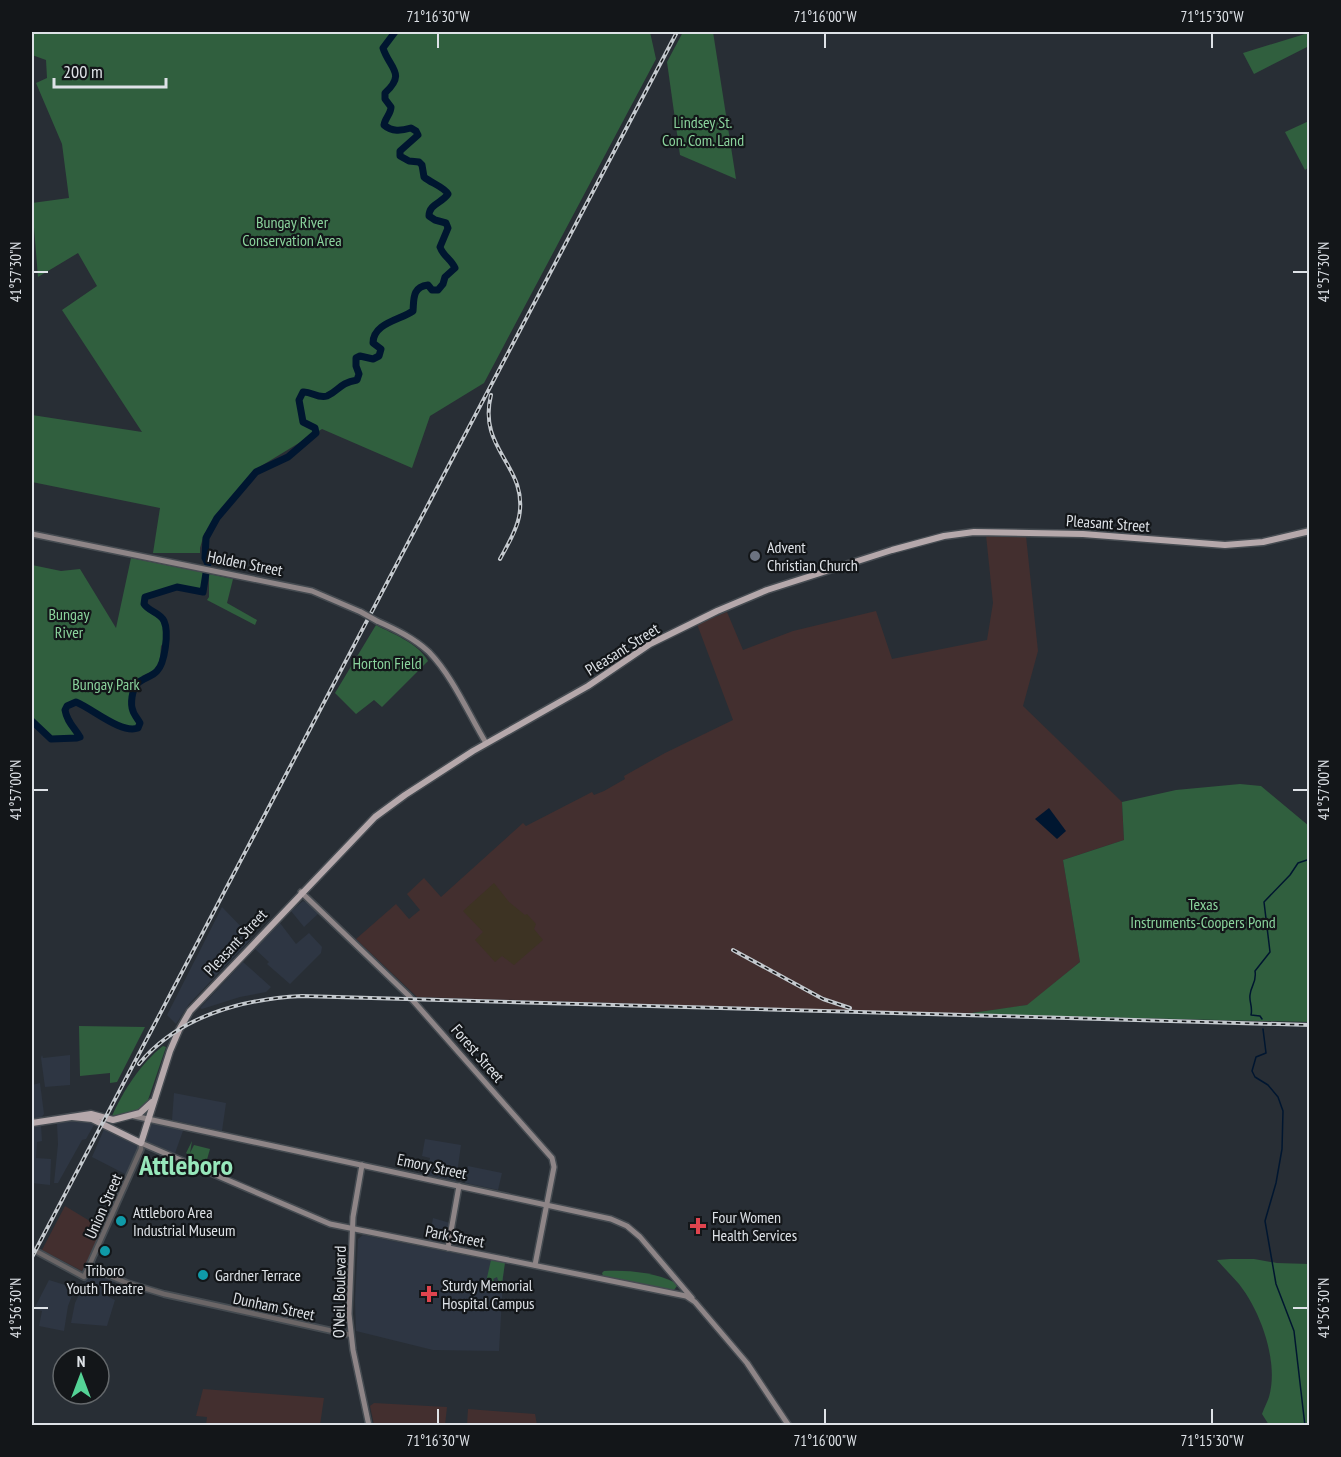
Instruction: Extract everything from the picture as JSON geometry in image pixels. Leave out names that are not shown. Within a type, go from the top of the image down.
[{"type":"highway","name":"Pleasant Street","points":[[141,1143],[174,1041],[190,1011],[301,892],[387,807],[486,742],[588,686],[650,644],[717,611],[767,590],[923,541],[966,533],[1108,535],[1225,545],[1263,542],[1310,531]]},
{"type":"highway","points":[[123,1133],[119,1124],[125,1117],[145,1110],[154,1099]]},
{"type":"highway","name":"Park Street","points":[[32,1123],[92,1114],[109,1120],[125,1117]]},
{"type":"highway","name":"Park Street","points":[[72,1117],[92,1119],[141,1143]]},
{"type":"main road","name":"Holden Street","points":[[32,534],[312,591],[361,612],[406,635],[436,660],[486,742]]},
{"type":"main road","name":"Forest Street","points":[[301,892],[408,995],[552,1158],[554,1165],[535,1265]]},
{"type":"main road","name":"Emory Street","points":[[125,1117],[149,1118],[605,1218],[627,1226],[643,1240],[695,1302]]},
{"type":"main road","name":"Park Street","points":[[141,1143],[328,1223],[686,1296],[695,1302],[747,1364],[789,1425]]},
{"type":"main road","name":"O'Neil Boulevard","points":[[362,1165],[354,1204],[349,1302],[351,1335],[369,1425]]},
{"type":"main road","points":[[448,1248],[459,1186]]},
{"type":"main road","points":[[675,1293],[679,1290],[680,1283]]},
{"type":"street","name":"Union Street","points":[[32,1249],[84,1277],[141,1149],[141,1143]]},
{"type":"street","name":"Dunham Street","points":[[89,1267],[133,1285],[161,1293],[351,1335]]},
{"type":"shaded area","points":[[986,535],[1026,536],[1038,651],[1023,706],[1122,802],[1124,840],[1063,860],[1080,962],[1028,1005],[965,1014],[417,997],[356,939],[396,904],[409,919],[420,910],[407,894],[424,878],[441,897],[523,823],[526,826],[592,792],[594,795],[604,791],[625,779],[624,776],[665,753],[733,720],[697,624],[727,612],[743,650],[793,631],[876,611],[892,659],[987,640],[993,603]]},
{"type":"shaded area","points":[[494,883],[509,902],[525,915],[527,914],[536,924],[534,929],[543,940],[514,965],[502,956],[495,962],[475,940],[483,932],[463,911]]},
{"type":"shaded area","points":[[303,901],[319,913],[304,927],[291,911]]},
{"type":"shaded area","points":[[222,907],[249,935],[250,940],[189,1004],[176,1024],[167,1015]]},
{"type":"shaded area","points":[[280,923],[296,944],[309,933],[322,947],[321,953],[290,984],[267,964],[269,962],[255,949]]},
{"type":"shaded area","points":[[243,962],[271,987],[266,992],[200,1008]]},
{"type":"shaded area","points":[[42,1055],[43,1058],[70,1055],[70,1085],[45,1087]]},
{"type":"shaded area","points":[[40,1083],[44,1114],[41,1118],[32,1120],[32,1085]]},
{"type":"shaded area","points":[[174,1093],[226,1103],[222,1131],[172,1120]]},
{"type":"shaded area","points":[[79,1119],[95,1123],[86,1139],[82,1140],[58,1183],[54,1183],[58,1144],[57,1124],[61,1121]]},
{"type":"shaded area","points":[[152,1122],[184,1128],[174,1156],[144,1142]]},
{"type":"shaded area","points":[[41,1125],[42,1141],[37,1142],[36,1158],[51,1159],[50,1185],[32,1183],[32,1126]]},
{"type":"shaded area","points":[[105,1127],[138,1145],[139,1149],[127,1175],[92,1157]]},
{"type":"shaded area","points":[[425,1139],[461,1145],[456,1181],[426,1175],[430,1158],[422,1156]]},
{"type":"shaded area","points":[[468,1166],[502,1173],[498,1190],[465,1183]]},
{"type":"shaded area","points":[[65,1206],[103,1229],[82,1271],[42,1250]]},
{"type":"shaded area","name":"Sturdy Memorial Hospital Campus","points":[[433,1218],[450,1223],[445,1242],[429,1241]]},
{"type":"shaded area","name":"Sturdy Memorial Hospital Campus","points":[[363,1235],[504,1263],[499,1351],[433,1350],[356,1331],[358,1239]]},
{"type":"shaded area","points":[[97,1273],[114,1280],[107,1296],[115,1300],[107,1326],[71,1323],[75,1303],[88,1276]]},
{"type":"shaded area","points":[[49,1280],[75,1288],[68,1306],[64,1331],[39,1326],[42,1311],[34,1309]]},
{"type":"shaded area","points":[[203,1389],[324,1398],[320,1425],[206,1425],[207,1417],[196,1416]]},
{"type":"shaded area","points":[[374,1403],[447,1407],[445,1425],[374,1425],[370,1406]]},
{"type":"shaded area","points":[[468,1409],[535,1414],[537,1425],[467,1425]]},
{"type":"green space","name":"Bungay River Conservation Area","points":[[32,32],[650,32],[656,59],[484,383],[430,416],[412,468],[322,429],[261,466],[204,534],[200,553],[153,553],[160,508],[32,482],[32,415],[142,432],[62,310],[97,286],[78,253],[38,277],[32,203],[69,198],[62,144],[36,83],[47,78],[46,60],[32,55]]},
{"type":"green space","name":"Lindsey St. Con. Com. Land","points":[[683,32],[713,32],[736,179],[680,155],[667,62]]},
{"type":"green space","points":[[1304,32],[1309,32],[1309,46],[1254,74],[1243,53],[1305,34]]},
{"type":"green space","points":[[1309,121],[1309,167],[1305,170],[1285,132]]},
{"type":"green space","name":"Bungay Park","points":[[131,558],[206,573],[203,592],[177,587],[145,597],[144,604],[165,623],[167,637],[161,646],[159,668],[142,676],[143,680],[133,693],[132,706],[140,723],[138,728],[131,729],[115,724],[76,702],[67,706],[65,710],[70,725],[80,737],[51,739],[32,721],[32,565],[61,571],[80,569],[116,628]]},
{"type":"green space","points":[[209,574],[233,579],[227,603],[257,620],[255,625],[207,600]]},
{"type":"green space","name":"Horton Field","points":[[376,625],[412,644],[428,661],[382,707],[374,700],[356,714],[335,693]]},
{"type":"green space","name":"Texas Instruments-Coopers Pond","points":[[1240,784],[1261,786],[1309,826],[1309,1022],[965,1014],[1027,1005],[1080,962],[1063,860],[1124,840],[1122,802],[1176,790]]},
{"type":"green space","points":[[79,1026],[145,1027],[117,1082],[110,1083],[110,1073],[80,1076]]},
{"type":"green space","points":[[163,1046],[166,1047],[146,1106],[140,1110],[112,1116],[133,1078]]},
{"type":"green space","points":[[192,1141],[190,1153],[194,1145],[210,1149],[206,1163],[214,1166],[212,1171],[191,1161],[191,1156],[186,1153]]},
{"type":"green space","points":[[491,1260],[505,1263],[501,1290],[495,1289],[497,1277],[493,1279],[494,1289],[491,1289],[486,1282]]},
{"type":"green space","points":[[1217,1260],[1309,1264],[1309,1425],[1269,1425],[1262,1414],[1269,1397],[1271,1383],[1270,1353],[1261,1323],[1247,1295]]},
{"type":"green space","points":[[604,1271],[632,1271],[650,1274],[668,1279],[677,1286],[674,1290],[603,1276]]},
{"type":"water","points":[[1049,808],[1066,831],[1057,839],[1035,819]]},
{"type":"waterway","name":"Bungay River","points":[[208,564],[205,558],[206,538],[217,518],[256,472],[288,457],[316,433],[315,428],[303,422],[299,400],[303,392],[321,397],[327,396],[346,383],[357,380],[359,374],[356,358],[360,356],[373,359],[379,356],[381,349],[373,343],[377,331],[382,326],[413,311],[416,291],[428,285],[432,290],[438,290],[445,277],[455,268],[440,247],[448,228],[446,223],[429,216],[433,206],[448,194],[424,177],[422,165],[419,162],[409,161],[400,156],[400,151],[418,135],[416,131],[411,128],[393,130],[384,125],[391,107],[385,99],[385,93],[396,75],[383,48],[395,32]]},
{"type":"waterway","name":"Bungay River","points":[[32,721],[51,739],[80,737],[69,721],[65,710],[67,706],[76,702],[115,724],[131,729],[138,728],[140,723],[132,705],[134,690],[139,682],[155,673],[160,667],[166,640],[164,621],[144,604],[145,597],[177,587],[203,592],[206,573]]},
{"type":"waterway","points":[[1262,1019],[1260,1016],[1251,1015],[1250,998],[1255,971],[1270,952],[1264,902],[1290,875],[1298,863],[1310,859]]},
{"type":"waterway","points":[[1263,1029],[1266,1053],[1256,1057],[1252,1071],[1255,1077],[1268,1085],[1278,1097],[1283,1111],[1282,1149],[1276,1183],[1265,1221],[1276,1284],[1294,1331],[1305,1426]]},
{"type":"railway","points":[[32,1257],[677,32]]},
{"type":"railway","points":[[491,395],[489,414],[491,430],[517,484],[520,499],[518,523],[500,559]]},
{"type":"railway","points":[[733,950],[823,999],[850,1008]]},
{"type":"railway","points":[[139,1064],[155,1047],[173,1034],[213,1013],[257,1001],[302,996],[1310,1025]]},
{"type":"place","name":"Advent Christian Church","points":[[755,556]]},
{"type":"place","name":"Attleboro Area Industrial Museum","points":[[121,1221]]},
{"type":"place","name":"Four Women Health Services","points":[[698,1226]]},
{"type":"place","name":"Triboro Youth Theatre","points":[[105,1251]]},
{"type":"place","name":"Gardner Terrace","points":[[203,1275]]},
{"type":"place","name":"Sturdy Memorial Hospital Campus","points":[[429,1294]]},
{"type":"district","name":"Attleboro","points":[[186,1165]]}]
